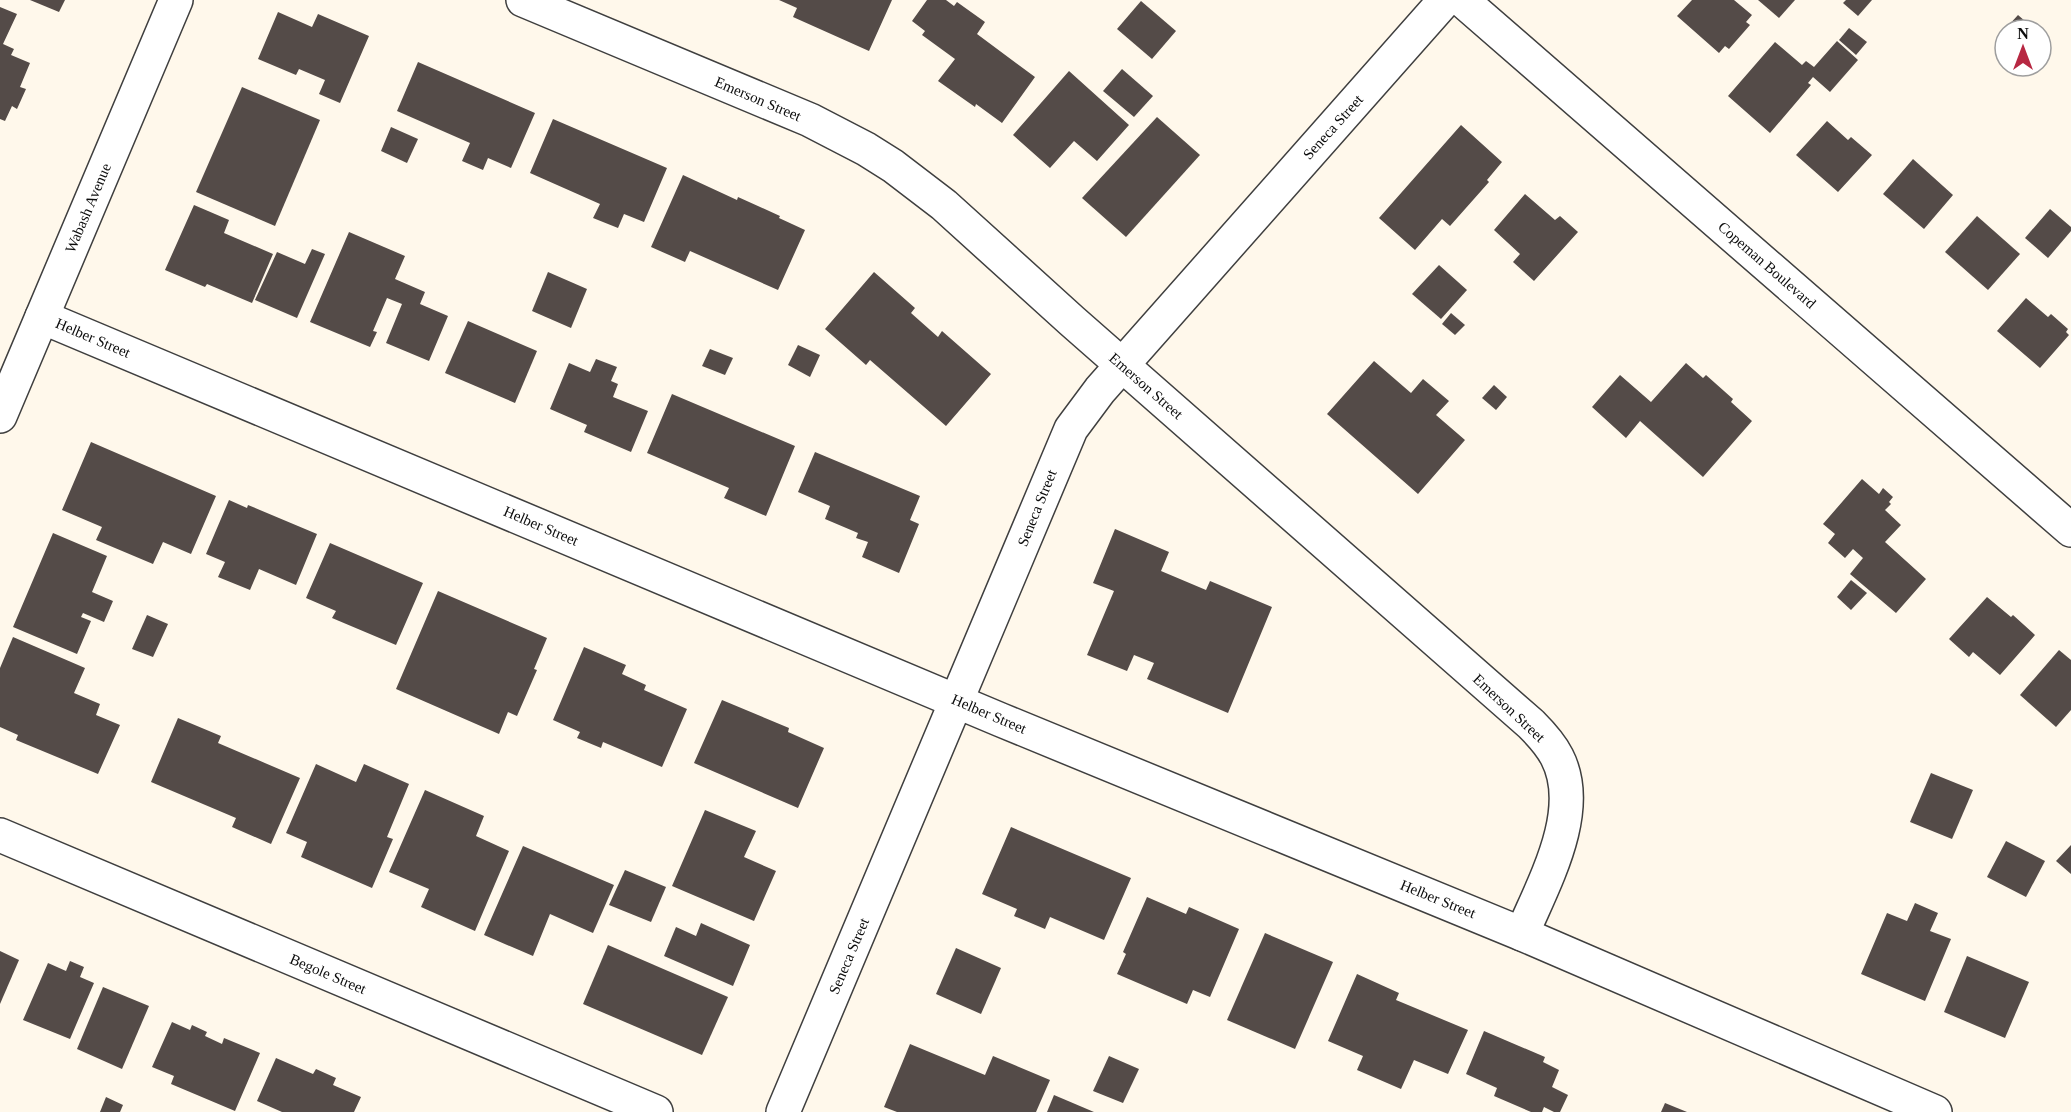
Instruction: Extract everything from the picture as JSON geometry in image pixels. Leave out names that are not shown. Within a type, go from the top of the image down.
[{"type":"street","name":"Wabash Avenue","points":[[0,416],[176,0]]},
{"type":"street","name":"Emerson Street","points":[[523,0],[810,120],[893,166],[944,205],[1122,365],[1531,724],[1557,757],[1563,771],[1567,804],[1565,821],[1554,855],[1522,934]]},
{"type":"street","name":"Seneca Street","points":[[783,1112],[957,701],[1060,450],[1080,416],[1122,365],[1445,0]]},
{"type":"street","name":"Copeman Boulevard","points":[[1462,0],[2071,531]]},
{"type":"street","name":"Helber Street","points":[[42,316],[957,701],[1522,934],[1935,1112]]},
{"type":"street","name":"Begole Street","points":[[0,835],[656,1112]]},
{"type":"building","points":[[30,0],[65,0],[59,12]]},
{"type":"building","points":[[779,0],[892,0],[869,51],[793,17],[797,8]]},
{"type":"building","points":[[927,0],[946,0],[954,6],[957,2],[985,22],[977,34],[1035,77],[1002,123],[938,81],[955,59],[922,35],[925,31],[912,21]]},
{"type":"building","points":[[1692,0],[1734,0],[1752,15],[1746,22],[1750,25],[1729,49],[1725,46],[1719,53],[1677,16]]},
{"type":"building","points":[[1758,0],[1795,0],[1779,18]]},
{"type":"building","points":[[1846,0],[1872,0],[1858,16],[1843,3]]},
{"type":"building","points":[[1141,1],[1176,31],[1152,59],[1117,29]]},
{"type":"building","points":[[0,7],[17,14],[3,44],[14,49],[11,55],[30,63],[20,87],[26,89],[17,109],[12,106],[5,121],[0,119]]},
{"type":"building","points":[[278,12],[312,27],[318,14],[369,36],[340,103],[319,94],[325,80],[299,69],[296,75],[258,59]]},
{"type":"building","points":[[1849,28],[1867,42],[1856,55],[1839,40]]},
{"type":"building","points":[[1837,41],[1858,60],[1830,92],[1813,77],[1808,83],[1811,85],[1770,133],[1728,96],[1775,42],[1802,65],[1806,61],[1814,67]]},
{"type":"building","points":[[418,62],[535,113],[511,168],[488,158],[483,170],[462,161],[470,143],[397,111]]},
{"type":"building","points":[[1122,69],[1153,96],[1134,117],[1103,91]]},
{"type":"building","points":[[1069,71],[1129,125],[1097,161],[1074,141],[1050,168],[1013,135]]},
{"type":"building","points":[[242,87],[320,120],[275,226],[196,192]]},
{"type":"building","points":[[1157,117],[1200,155],[1126,237],[1082,198]]},
{"type":"building","points":[[553,119],[667,168],[644,222],[624,214],[618,228],[593,218],[600,204],[530,173]]},
{"type":"building","points":[[1827,121],[1848,140],[1851,137],[1872,155],[1838,192],[1796,155]]},
{"type":"building","points":[[1461,125],[1502,162],[1487,180],[1489,182],[1450,226],[1442,219],[1415,250],[1379,218]]},
{"type":"building","points":[[391,127],[418,139],[407,163],[381,151]]},
{"type":"building","points":[[1913,159],[1953,195],[1924,229],[1883,194]]},
{"type":"building","points":[[683,175],[737,200],[738,197],[805,230],[778,290],[690,251],[685,262],[651,247]]},
{"type":"building","points":[[1525,194],[1555,220],[1560,216],[1578,232],[1534,281],[1513,262],[1520,254],[1494,230]]},
{"type":"building","points":[[194,205],[229,220],[224,233],[273,254],[252,303],[207,284],[205,287],[165,270]]},
{"type":"building","points":[[2050,209],[2071,227],[2071,231],[2048,258],[2025,238]]},
{"type":"building","points":[[1977,216],[2020,254],[1988,290],[1945,252]]},
{"type":"building","points":[[349,232],[405,256],[395,279],[425,292],[420,304],[448,316],[429,361],[386,343],[402,304],[387,298],[373,331],[377,332],[370,347],[310,322]]},
{"type":"building","points":[[312,249],[325,254],[297,318],[255,300],[277,252],[305,264]]},
{"type":"building","points":[[1439,265],[1467,290],[1441,319],[1412,294]]},
{"type":"building","points":[[548,272],[587,289],[571,328],[532,311]]},
{"type":"building","points":[[874,272],[915,308],[911,313],[938,337],[942,331],[991,374],[946,426],[870,360],[866,365],[825,329]]},
{"type":"building","points":[[2026,298],[2048,317],[2051,314],[2068,329],[2066,332],[2069,335],[2040,368],[1997,331]]},
{"type":"building","points":[[1451,313],[1465,325],[1455,335],[1442,324]]},
{"type":"building","points":[[468,321],[537,351],[515,403],[445,373]]},
{"type":"building","points":[[798,345],[820,355],[810,377],[788,365]]},
{"type":"building","points":[[710,349],[733,358],[725,375],[702,366]]},
{"type":"building","points":[[596,359],[617,367],[611,381],[618,384],[613,397],[648,411],[631,452],[584,432],[587,425],[550,409],[569,363],[590,372]]},
{"type":"building","points":[[1374,361],[1411,393],[1423,379],[1449,401],[1436,415],[1465,440],[1418,494],[1327,414]]},
{"type":"building","points":[[1686,363],[1703,378],[1706,375],[1733,399],[1731,402],[1752,421],[1703,477],[1640,421],[1626,438],[1592,407],[1620,375],[1651,402]]},
{"type":"building","points":[[1494,385],[1507,397],[1496,410],[1482,398]]},
{"type":"building","points":[[672,394],[795,446],[766,516],[724,498],[729,488],[647,453]]},
{"type":"building","points":[[91,442],[216,496],[191,554],[163,542],[153,564],[96,540],[102,527],[62,510]]},
{"type":"building","points":[[815,452],[920,496],[910,520],[919,524],[899,573],[862,557],[868,542],[856,538],[858,533],[825,519],[830,506],[798,492]]},
{"type":"building","points":[[1862,479],[1879,494],[1883,488],[1893,497],[1889,502],[1891,504],[1885,510],[1901,525],[1885,542],[1926,579],[1896,613],[1850,574],[1863,558],[1853,549],[1845,558],[1828,543],[1835,534],[1823,524]]},
{"type":"building","points":[[229,500],[247,508],[248,505],[317,534],[296,585],[259,569],[250,590],[218,577],[225,562],[206,554]]},
{"type":"building","points":[[1115,529],[1169,552],[1161,571],[1206,590],[1210,581],[1272,607],[1228,713],[1147,679],[1154,663],[1134,655],[1127,671],[1087,655],[1114,591],[1093,583]]},
{"type":"building","points":[[53,533],[107,556],[92,592],[113,601],[104,622],[83,613],[81,617],[91,621],[77,654],[13,627]]},
{"type":"building","points":[[330,543],[423,583],[396,645],[332,618],[336,611],[306,598]]},
{"type":"building","points":[[1851,580],[1867,593],[1851,610],[1837,597]]},
{"type":"building","points":[[438,591],[547,638],[534,669],[537,670],[517,716],[508,712],[499,734],[396,689]]},
{"type":"building","points":[[1987,597],[2011,617],[2013,615],[2035,635],[2000,675],[1973,652],[1969,657],[1949,639]]},
{"type":"building","points":[[147,615],[168,624],[153,657],[132,649]]},
{"type":"building","points":[[13,637],[85,668],[74,693],[100,704],[96,715],[120,725],[98,774],[16,740],[18,735],[0,727],[0,668]]},
{"type":"building","points":[[584,647],[626,665],[622,674],[646,685],[644,690],[687,709],[662,767],[603,742],[601,748],[577,738],[580,732],[553,720]]},
{"type":"building","points":[[2059,650],[2071,660],[2071,710],[2056,727],[2020,695]]},
{"type":"building","points":[[722,700],[789,728],[788,732],[824,748],[798,808],[694,763]]},
{"type":"building","points":[[178,718],[221,736],[218,743],[300,778],[271,844],[232,827],[236,818],[151,782]]},
{"type":"building","points":[[316,764],[356,782],[364,764],[409,784],[387,837],[393,839],[372,888],[301,857],[307,842],[286,833]]},
{"type":"building","points":[[1931,773],[1973,790],[1952,839],[1910,822]]},
{"type":"building","points":[[425,790],[484,816],[476,836],[509,851],[475,931],[421,907],[429,889],[389,872]]},
{"type":"building","points":[[705,810],[756,831],[744,857],[776,871],[754,921],[672,886]]},
{"type":"building","points":[[1011,827],[1131,878],[1104,940],[1050,917],[1045,929],[1014,916],[1017,909],[982,894]]},
{"type":"building","points":[[2006,841],[2045,861],[2026,897],[1987,877]]},
{"type":"building","points":[[2071,845],[2071,874],[2056,861]]},
{"type":"building","points":[[523,846],[614,885],[593,933],[550,914],[533,956],[484,935]]},
{"type":"building","points":[[625,870],[666,887],[651,922],[609,905]]},
{"type":"building","points":[[1147,897],[1186,914],[1189,907],[1239,929],[1210,997],[1193,990],[1187,1004],[1117,974],[1126,954],[1123,952]]},
{"type":"building","points":[[1915,903],[1938,913],[1930,931],[1951,939],[1925,1001],[1861,974],[1887,913],[1907,921]]},
{"type":"building","points":[[701,923],[750,945],[733,986],[664,956],[676,927],[696,936]]},
{"type":"building","points":[[1265,933],[1333,962],[1295,1049],[1227,1020]]},
{"type":"building","points":[[608,945],[728,997],[702,1055],[583,1004]]},
{"type":"building","points":[[956,948],[1001,968],[981,1014],[936,994]]},
{"type":"building","points":[[0,951],[19,960],[0,1004]]},
{"type":"building","points":[[1967,956],[2029,982],[2005,1038],[1944,1012]]},
{"type":"building","points":[[70,961],[84,967],[80,977],[94,983],[70,1039],[23,1020],[48,963],[66,971]]},
{"type":"building","points":[[1357,974],[1399,993],[1396,1000],[1468,1030],[1448,1074],[1414,1060],[1401,1089],[1357,1070],[1363,1056],[1328,1041]]},
{"type":"building","points":[[103,987],[149,1006],[122,1069],[77,1049]]},
{"type":"building","points":[[172,1022],[190,1030],[192,1025],[207,1032],[205,1036],[222,1044],[224,1038],[260,1053],[235,1111],[171,1084],[174,1076],[152,1067]]},
{"type":"building","points":[[1484,1031],[1545,1057],[1543,1062],[1559,1070],[1552,1087],[1568,1095],[1560,1112],[1544,1107],[1542,1112],[1531,1112],[1494,1096],[1497,1088],[1466,1074]]},
{"type":"building","points":[[910,1044],[985,1075],[993,1056],[1050,1080],[1036,1112],[897,1112],[884,1107]]},
{"type":"building","points":[[1109,1056],[1139,1069],[1123,1103],[1093,1091]]},
{"type":"building","points":[[276,1058],[313,1074],[316,1069],[336,1078],[333,1085],[361,1097],[354,1112],[282,1112],[257,1101]]},
{"type":"building","points":[[1054,1095],[1094,1112],[1047,1112]]},
{"type":"building","points":[[106,1097],[123,1105],[120,1112],[100,1112]]},
{"type":"building","points":[[1665,1103],[1687,1112],[1661,1112]]}]
